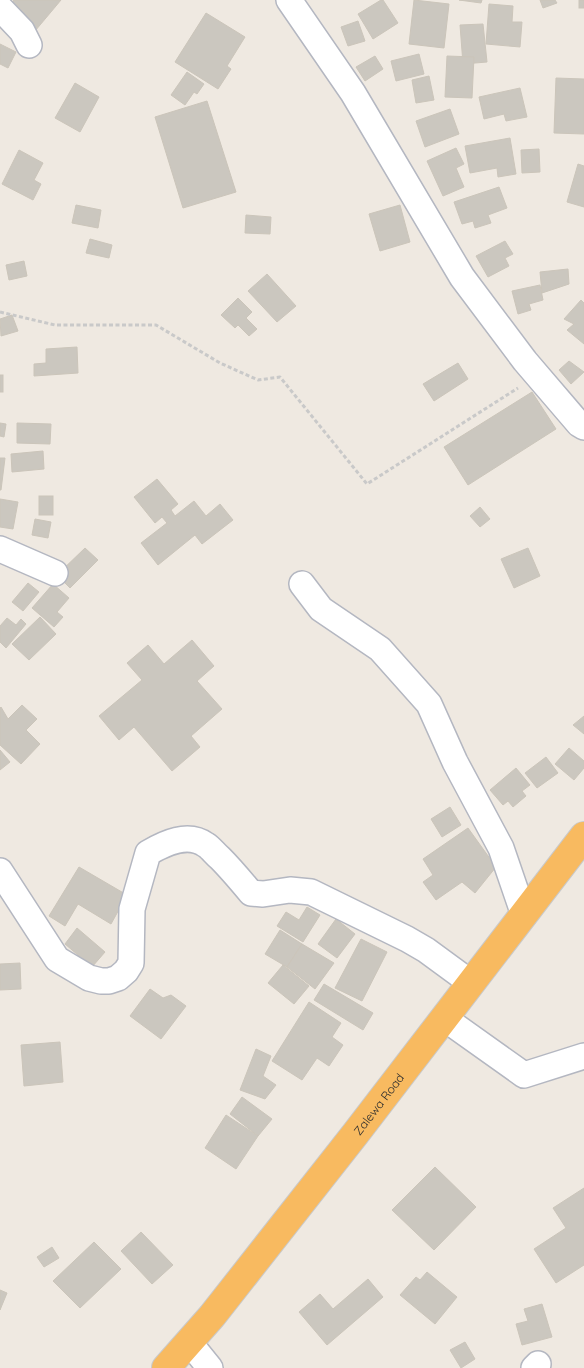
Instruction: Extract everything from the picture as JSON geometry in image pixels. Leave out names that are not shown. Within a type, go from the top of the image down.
[{"type":"highway","name":"Zalewa Road","points":[[166,1368],[212,1316],[356,1133],[584,836]]},
{"type":"street","points":[[300,2],[462,277],[538,376],[579,424],[584,427]]},
{"type":"street","points":[[0,8],[22,31],[29,45]]},
{"type":"street","points":[[0,548],[55,573]]},
{"type":"street","points":[[302,584],[322,609],[380,649],[429,704],[455,762],[501,848],[524,914]]},
{"type":"street","points":[[0,871],[57,960],[89,978],[101,981],[118,978],[131,963],[132,909],[148,853],[168,842],[192,839],[205,844],[236,874],[251,893],[263,894],[290,890],[311,892],[407,939],[426,950],[471,983]]},
{"type":"street","points":[[444,1018],[524,1075],[584,1056]]},
{"type":"street","points":[[189,1342],[210,1368]]},
{"type":"path","points":[[0,312],[55,325],[156,326],[220,363],[258,380],[280,377],[366,484],[538,376]]},
{"type":"building","points":[[14,0],[61,0],[35,31],[7,8]]},
{"type":"building","points":[[383,0],[398,23],[373,39],[358,14]]},
{"type":"building","points":[[414,0],[449,4],[444,48],[409,44]]},
{"type":"building","points":[[459,0],[482,0],[481,3]]},
{"type":"building","points":[[540,0],[555,0],[557,3],[543,8]]},
{"type":"building","points":[[579,0],[584,0],[584,8],[579,8]]},
{"type":"building","points":[[489,4],[513,6],[512,22],[522,22],[520,47],[486,44]]},
{"type":"building","points":[[206,13],[245,37],[227,66],[231,69],[218,89],[175,62]]},
{"type":"building","points":[[358,21],[365,41],[348,46],[341,27]]},
{"type":"building","points":[[483,24],[487,62],[463,64],[460,25]]},
{"type":"building","points":[[0,44],[16,52],[8,68],[0,64]]},
{"type":"building","points":[[419,54],[424,74],[396,81],[391,61]]},
{"type":"building","points":[[375,56],[383,69],[365,81],[356,67]]},
{"type":"building","points":[[447,56],[474,57],[472,98],[445,97]]},
{"type":"building","points":[[187,72],[204,84],[197,94],[194,92],[185,105],[171,95]]},
{"type":"building","points":[[429,76],[434,100],[416,103],[412,80]]},
{"type":"building","points":[[556,78],[584,79],[584,134],[554,133]]},
{"type":"building","points":[[75,83],[99,97],[80,132],[55,118]]},
{"type":"building","points":[[520,88],[527,117],[506,121],[504,114],[484,119],[479,97]]},
{"type":"building","points":[[207,101],[236,192],[183,208],[155,117]]},
{"type":"building","points":[[450,109],[459,134],[425,147],[416,121]]},
{"type":"building","points":[[510,138],[516,174],[498,177],[497,168],[470,173],[465,146]]},
{"type":"building","points":[[456,148],[464,164],[456,168],[464,187],[443,196],[427,161]]},
{"type":"building","points":[[539,149],[540,172],[522,173],[521,150]]},
{"type":"building","points":[[19,150],[43,163],[34,180],[41,184],[33,200],[2,184]]},
{"type":"building","points":[[578,164],[584,166],[584,207],[567,202]]},
{"type":"building","points":[[499,187],[507,208],[488,215],[491,223],[475,228],[473,221],[462,224],[454,202]]},
{"type":"building","points":[[76,205],[101,210],[98,228],[72,223]]},
{"type":"building","points":[[400,205],[410,242],[380,251],[369,214]]},
{"type":"building","points":[[246,215],[271,217],[270,234],[245,233]]},
{"type":"building","points":[[90,239],[112,245],[109,258],[86,253]]},
{"type":"building","points":[[505,241],[513,254],[505,258],[509,266],[488,277],[476,256]]},
{"type":"building","points":[[24,261],[27,276],[9,280],[6,265]]},
{"type":"building","points":[[568,269],[569,284],[542,293],[540,272]]},
{"type":"building","points":[[267,274],[296,306],[277,322],[248,291]]},
{"type":"building","points":[[540,285],[543,300],[529,304],[531,310],[518,314],[512,291]]},
{"type":"building","points":[[238,298],[252,312],[246,318],[257,329],[249,336],[238,325],[235,328],[221,315]]},
{"type":"building","points":[[581,300],[584,303],[584,344],[567,330],[574,324],[564,319]]},
{"type":"building","points":[[12,315],[18,331],[1,336],[0,319]]},
{"type":"building","points":[[77,347],[78,373],[34,376],[34,364],[46,363],[46,349]]},
{"type":"building","points":[[569,361],[584,372],[571,384],[559,370]]},
{"type":"building","points":[[458,363],[468,379],[434,401],[423,384]]},
{"type":"building","points":[[0,375],[3,375],[3,392],[0,392]]},
{"type":"building","points":[[532,392],[556,429],[468,485],[444,447]]},
{"type":"building","points":[[0,423],[6,424],[4,437],[0,436]]},
{"type":"building","points":[[17,423],[51,424],[50,444],[17,443]]},
{"type":"building","points":[[43,451],[44,469],[12,472],[11,454]]},
{"type":"building","points":[[0,458],[5,458],[1,490],[0,490]]},
{"type":"building","points":[[157,479],[178,504],[171,510],[175,516],[194,501],[206,516],[220,504],[233,520],[202,544],[195,535],[158,565],[141,543],[167,523],[162,517],[155,523],[134,497]]},
{"type":"building","points":[[39,496],[53,496],[53,515],[39,515]]},
{"type":"building","points":[[0,499],[18,502],[13,529],[0,527]]},
{"type":"building","points":[[480,507],[490,519],[480,527],[470,516]]},
{"type":"building","points":[[35,519],[51,522],[48,538],[32,535]]},
{"type":"building","points":[[85,548],[98,560],[70,588],[57,575]]},
{"type":"building","points":[[528,548],[540,576],[514,588],[501,559]]},
{"type":"building","points":[[28,583],[39,592],[23,611],[12,602]]},
{"type":"building","points":[[53,584],[69,598],[57,612],[63,617],[54,627],[32,608]]},
{"type":"building","points":[[40,617],[56,634],[29,660],[12,644]]},
{"type":"building","points":[[7,618],[16,625],[21,619],[26,624],[6,648],[0,642],[0,626]]},
{"type":"building","points":[[192,640],[214,666],[197,681],[222,709],[191,736],[200,747],[172,771],[134,727],[119,740],[99,716],[142,680],[127,663],[148,645],[164,664]]},
{"type":"building","points":[[22,705],[37,719],[26,730],[40,744],[21,764],[0,745],[0,708],[8,719]]},
{"type":"building","points":[[584,716],[584,734],[573,725]]},
{"type":"building","points":[[569,748],[584,761],[584,768],[574,780],[555,764]]},
{"type":"building","points":[[0,750],[10,762],[0,770]]},
{"type":"building","points":[[546,757],[558,773],[537,788],[525,773]]},
{"type":"building","points":[[516,768],[530,785],[522,791],[526,796],[513,807],[508,801],[503,805],[490,790]]},
{"type":"building","points":[[450,807],[461,825],[442,837],[431,819]]},
{"type":"building","points":[[468,828],[496,867],[475,893],[462,882],[436,900],[423,882],[433,875],[423,859]]},
{"type":"building","points":[[79,867],[127,895],[111,924],[78,904],[65,926],[49,916]]},
{"type":"building","points":[[307,907],[320,915],[303,942],[277,926],[286,912],[299,920]]},
{"type":"building","points":[[336,919],[355,934],[337,958],[318,944]]},
{"type":"building","points":[[77,928],[105,952],[92,967],[65,944]]},
{"type":"building","points":[[280,930],[302,944],[287,967],[265,954]]},
{"type":"building","points":[[361,939],[387,952],[362,1001],[335,988]]},
{"type":"building","points":[[302,944],[334,963],[315,989],[287,967]]},
{"type":"building","points":[[20,963],[21,989],[0,990],[0,964]]},
{"type":"building","points":[[283,965],[309,986],[294,1004],[268,983]]},
{"type":"building","points":[[324,984],[373,1013],[363,1030],[314,1000]]},
{"type":"building","points":[[150,989],[163,998],[171,995],[186,1006],[161,1039],[130,1016]]},
{"type":"building","points":[[309,1002],[341,1023],[332,1037],[343,1045],[329,1066],[317,1058],[302,1080],[272,1061]]},
{"type":"building","points":[[60,1042],[63,1082],[24,1086],[21,1045]]},
{"type":"building","points":[[256,1049],[271,1056],[263,1076],[276,1085],[265,1099],[240,1090]]},
{"type":"building","points":[[242,1097],[272,1119],[258,1136],[230,1114]]},
{"type":"building","points":[[226,1115],[258,1136],[236,1169],[205,1148]]},
{"type":"building","points":[[435,1167],[476,1207],[434,1250],[392,1210]]},
{"type":"building","points":[[584,1188],[584,1265],[556,1283],[534,1249],[566,1228],[553,1208]]},
{"type":"building","points":[[141,1232],[173,1265],[152,1284],[121,1251]]},
{"type":"building","points":[[94,1242],[121,1269],[80,1308],[53,1281]]},
{"type":"building","points":[[52,1247],[59,1258],[44,1267],[37,1257]]},
{"type":"building","points":[[427,1272],[457,1297],[435,1324],[400,1295],[416,1277],[420,1280]]},
{"type":"building","points":[[368,1279],[383,1297],[327,1345],[299,1312],[320,1294],[333,1309]]},
{"type":"building","points":[[0,1290],[7,1293],[0,1310]]},
{"type":"building","points":[[542,1304],[552,1337],[522,1345],[516,1324],[528,1321],[524,1309]]},
{"type":"building","points":[[465,1342],[475,1359],[461,1368],[450,1350]]}]
